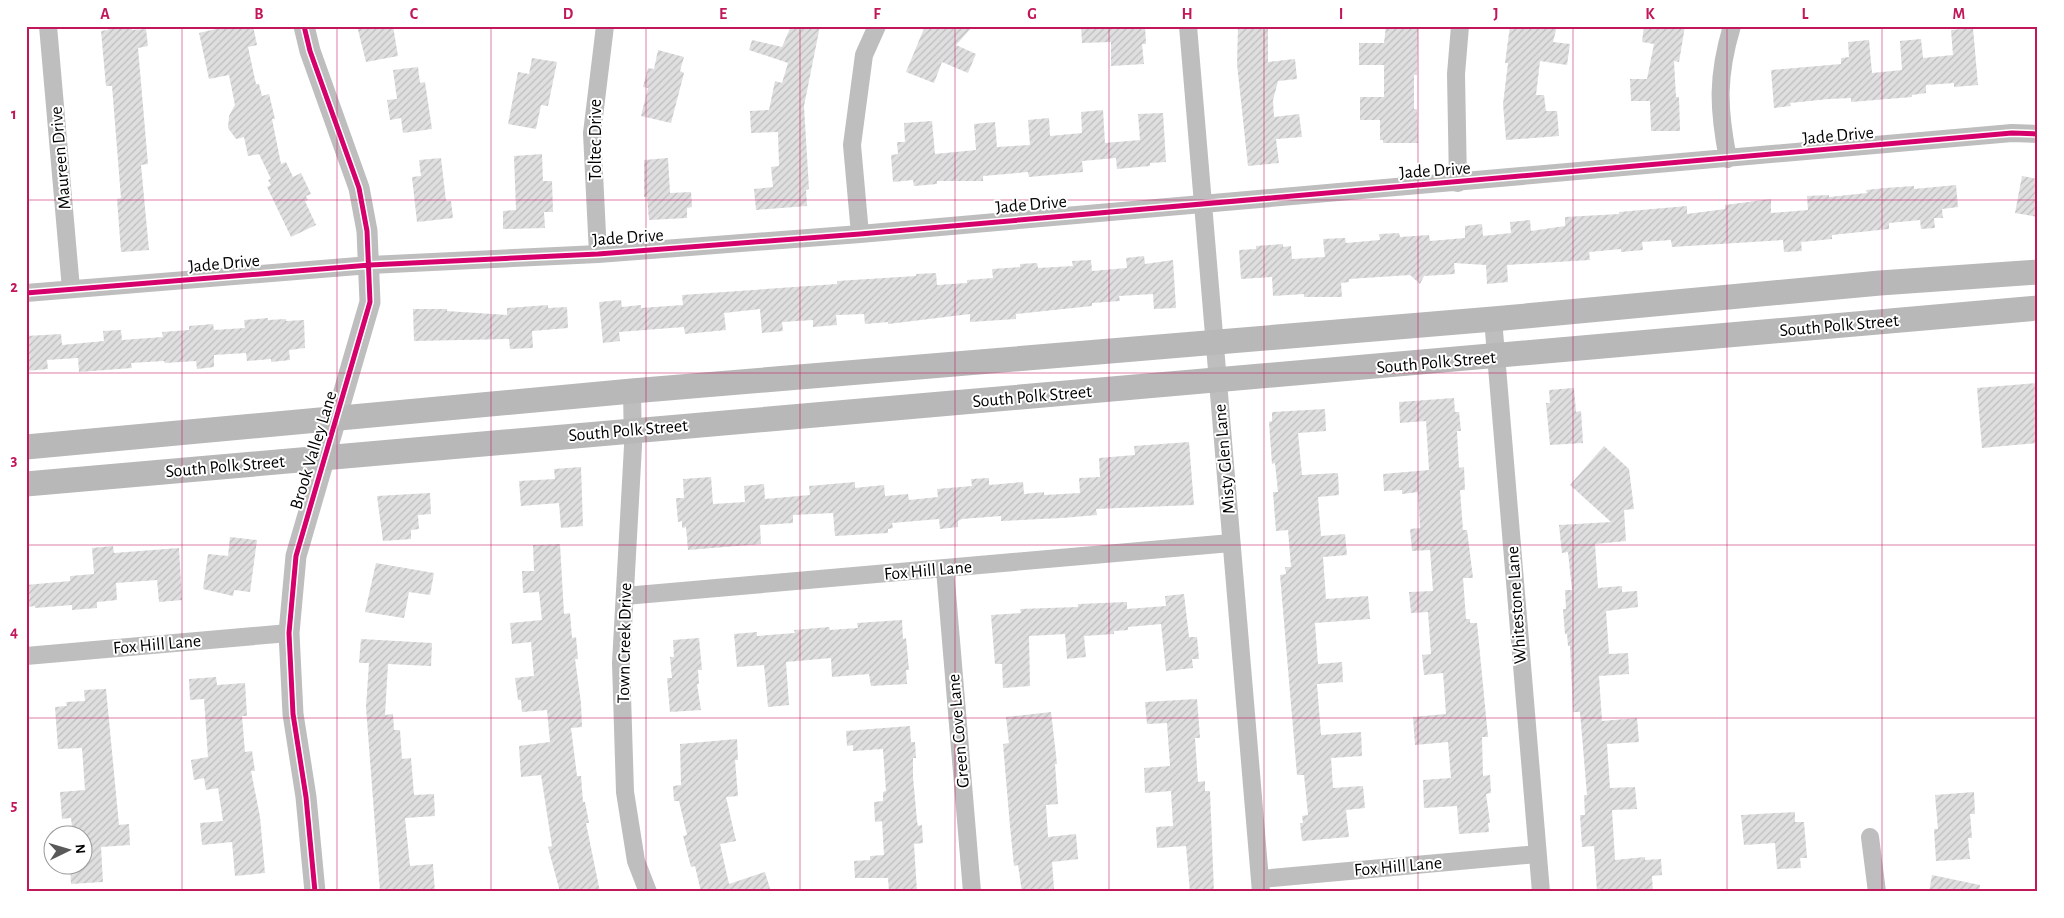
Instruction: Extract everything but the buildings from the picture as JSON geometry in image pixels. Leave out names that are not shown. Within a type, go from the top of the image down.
[{"type":"main road","name":"South Polk Street","points":[[26,447],[337,420],[632,391],[1493,319],[1880,283],[2038,272]]},
{"type":"main road","points":[[1880,283],[1884,320]]},
{"type":"main road","name":"South Polk Street","points":[[26,484],[327,456],[1136,387],[1216,378],[1496,356],[1884,320],[2038,308]]},
{"type":"street","name":"Maureen Drive","points":[[48,26],[71,289]]},
{"type":"street","name":"Brook Valley Lane","points":[[304,26],[310,51],[358,188],[367,231],[370,265],[370,302],[327,456],[296,556],[289,633],[293,714],[306,797],[315,892]]},
{"type":"street","name":"Toltec Drive","points":[[598,254],[592,133],[604,26]]},
{"type":"street","points":[[860,234],[852,145],[864,55],[877,26]]},
{"type":"street","name":"Misty Glen Lane","points":[[1188,26],[1201,203],[1261,885]]},
{"type":"street","points":[[1458,183],[1456,74],[1460,26]]},
{"type":"street","points":[[1728,159],[1721,127],[1720,89],[1722,60],[1732,26]]},
{"type":"street","name":"Jade Drive","points":[[26,293],[370,265],[598,254],[860,234],[2012,133],[2038,134]]},
{"type":"street","name":"Whitestone Lane","points":[[1493,319],[1541,892]]},
{"type":"street","name":"Town Creek Drive","points":[[632,391],[632,430],[621,663],[625,792],[636,861],[648,892]]},
{"type":"street","name":"Fox Hill Lane","points":[[625,596],[1231,543]]},
{"type":"street","name":"Green Cove Lane","points":[[945,569],[972,892]]},
{"type":"street","name":"Fox Hill Lane","points":[[26,656],[289,633]]},
{"type":"street","points":[[1870,837],[1876,892]]},
{"type":"street","name":"Fox Hill Lane","points":[[1261,885],[1537,854]]},
{"type":"cycle path","points":[[304,26],[310,51],[359,188],[367,231],[370,302],[296,556],[289,633],[293,714],[306,797],[315,892]]},
{"type":"cycle path","points":[[26,293],[370,265],[598,254],[860,234],[2012,133],[2038,134]]}]
